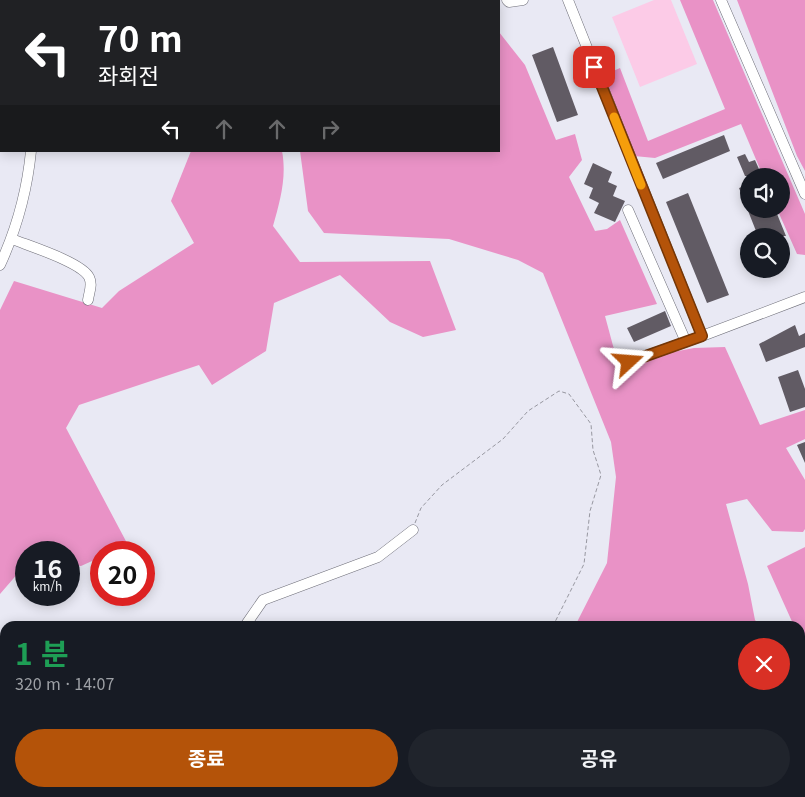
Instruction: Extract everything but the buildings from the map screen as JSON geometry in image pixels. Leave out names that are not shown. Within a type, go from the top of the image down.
[{"type":"street","points":[[507,0],[509,2],[523,0]]},
{"type":"street","points":[[568,0],[702,336]]},
{"type":"street","points":[[721,0],[805,194]]},
{"type":"street","points":[[0,265],[12,239],[22,208],[31,152]]},
{"type":"street","points":[[628,210],[686,342]]},
{"type":"street","points":[[12,239],[80,267],[89,276],[92,284],[88,300]]},
{"type":"street","points":[[629,362],[805,297]]},
{"type":"street","points":[[248,621],[263,600],[378,557],[412,530]]},
{"type":"path","points":[[412,530],[421,508],[442,485],[503,439],[534,407],[559,391],[565,391],[592,424],[594,450],[601,475],[590,512],[584,564],[556,621]]},
{"type":"shaded area","points":[[654,0],[671,0],[697,64],[640,87],[612,17]]},
{"type":"shaded area","points":[[680,0],[713,0],[785,168],[760,168],[741,124],[655,158],[634,156],[602,76],[620,68],[648,141],[725,109]]},
{"type":"shaded area","points":[[737,0],[805,0],[805,171],[797,156]]},
{"type":"shaded area","points":[[500,33],[525,65],[556,140],[575,134],[582,160],[569,177],[595,231],[607,229],[620,220],[657,304],[605,316],[619,368],[652,356],[694,348],[725,347],[760,425],[805,410],[805,439],[786,448],[805,480],[805,529],[803,532],[772,531],[747,499],[726,504],[748,584],[756,621],[578,621],[607,563],[616,477],[611,442],[543,273],[518,260],[449,239],[324,233],[308,211],[300,152],[500,152]]},
{"type":"shaded area","points":[[191,152],[282,152],[283,180],[273,226],[300,262],[430,261],[456,330],[423,337],[390,322],[340,275],[274,303],[266,351],[212,385],[199,365],[79,405],[66,428],[126,541],[90,541],[90,562],[81,566],[80,541],[15,541],[15,577],[0,594],[0,310],[14,281],[102,308],[119,291],[194,243],[171,201]]},
{"type":"shaded area","points":[[790,179],[805,214],[805,255],[797,254],[790,238],[790,228],[785,228],[781,218],[790,218]]},
{"type":"shaded area","points":[[805,547],[805,621],[792,621],[767,566]]},
{"type":"slow traffic","points":[[614,117],[641,185]]},
{"type":"route","points":[[594,67],[702,336],[629,362]]}]
